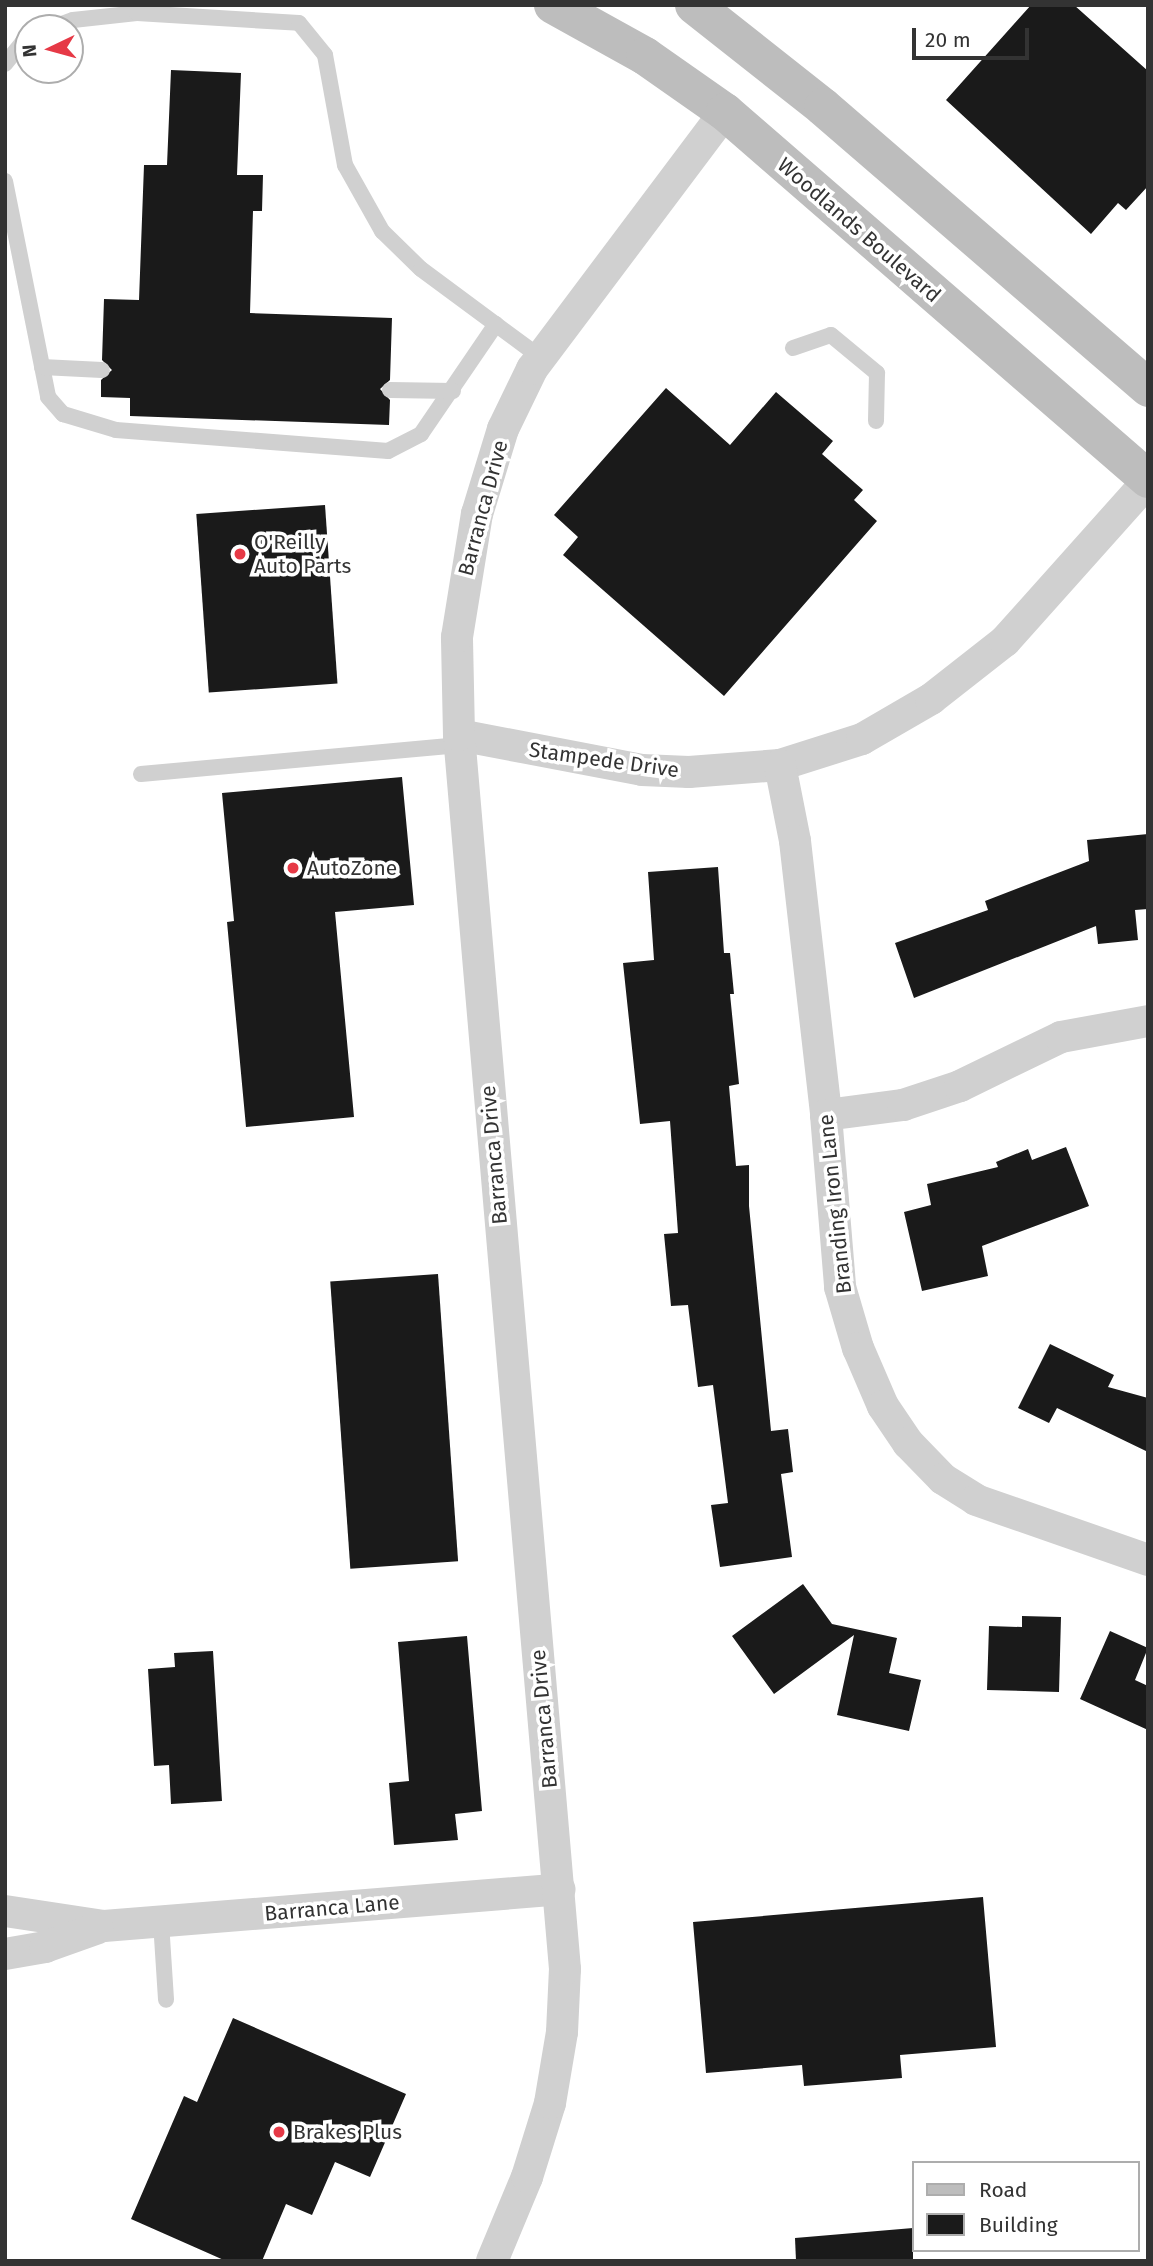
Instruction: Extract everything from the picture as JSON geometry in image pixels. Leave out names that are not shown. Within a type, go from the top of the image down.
[{"type":"street","name":"Woodlands Boulevard","points":[[554,5],[645,56],[725,112],[1148,480]]},
{"type":"street","points":[[694,5],[823,107],[1148,388]]},
{"type":"street","name":"Barranca Drive","points":[[492,2261],[527,2177],[550,2103],[562,2032],[565,1969],[459,740],[457,637],[477,514],[503,429],[540,357],[725,112]]},
{"type":"street","name":"Stampede Drive","points":[[459,740],[642,770],[689,772],[780,765],[862,740],[931,699],[1004,642],[1148,480]]},
{"type":"street","name":"Branding Iron Lane","points":[[780,765],[795,841],[826,1115],[840,1287],[858,1348],[883,1406],[908,1443],[943,1479],[976,1500],[1148,1560]]},
{"type":"street","points":[[826,1115],[904,1105],[960,1086],[1061,1037],[1148,1021]]},
{"type":"street","name":"Barranca Lane","points":[[5,1911],[104,1926],[560,1889]]},
{"type":"street","name":"Barranca Lane","points":[[5,1954],[45,1947],[104,1926]]},
{"type":"lane","points":[[84,19],[136,13],[244,16],[299,23],[325,55],[345,165],[382,231],[421,269],[540,357]]},
{"type":"lane","points":[[5,181],[48,397],[63,414],[116,430],[388,451],[421,434],[453,391],[496,324]]},
{"type":"lane","points":[[793,348],[831,335],[877,373],[876,421]]},
{"type":"lane","points":[[42,367],[102,370]]},
{"type":"lane","points":[[390,390],[453,391]]},
{"type":"lane","points":[[141,774],[459,740]]},
{"type":"lane","points":[[161,1922],[166,2000]]},
{"type":"building","points":[[1031,5],[1074,5],[1148,71],[1148,186],[1126,210],[1118,203],[1091,234],[946,100]]},
{"type":"building","points":[[171,70],[241,73],[237,175],[263,175],[262,211],[253,211],[250,313],[392,318],[390,380],[380,389],[390,400],[389,425],[130,416],[130,398],[101,397],[101,380],[112,370],[102,360],[104,299],[139,300],[144,165],[167,165]]},
{"type":"building","points":[[666,388],[730,445],[776,392],[833,441],[822,454],[863,490],[854,500],[877,521],[724,696],[563,555],[578,537],[554,515]]},
{"type":"building","points":[[325,505],[337,684],[209,693],[196,514]]},
{"type":"building","points":[[402,777],[414,905],[335,912],[354,1117],[246,1127],[227,922],[234,921],[222,793]]},
{"type":"building","points":[[1148,834],[1148,909],[1135,910],[1138,940],[1098,944],[1096,926],[914,998],[895,943],[988,910],[985,901],[1089,861],[1087,840]]},
{"type":"building","points":[[718,867],[724,953],[730,953],[734,994],[730,994],[739,1084],[729,1086],[736,1166],[749,1165],[749,1206],[771,1431],[788,1429],[793,1472],[781,1474],[792,1557],[720,1567],[711,1505],[728,1503],[713,1385],[698,1387],[688,1305],[671,1306],[664,1234],[678,1233],[670,1121],[640,1124],[623,963],[654,960],[648,872]]},
{"type":"building","points":[[1066,1147],[1089,1206],[982,1246],[988,1276],[922,1291],[904,1212],[931,1205],[927,1184],[998,1167],[996,1162],[1028,1149],[1032,1160]]},
{"type":"building","points":[[438,1274],[458,1561],[350,1569],[330,1282]]},
{"type":"building","points":[[1050,1344],[1114,1375],[1108,1387],[1148,1398],[1148,1452],[1057,1408],[1049,1423],[1018,1408]]},
{"type":"building","points":[[803,1584],[832,1624],[897,1638],[889,1673],[921,1680],[909,1731],[837,1715],[854,1635],[774,1694],[732,1636]]},
{"type":"building","points":[[1022,1616],[1061,1617],[1059,1692],[987,1690],[989,1626],[1022,1627]]},
{"type":"building","points":[[1110,1631],[1148,1648],[1135,1680],[1148,1686],[1148,1730],[1080,1699]]},
{"type":"building","points":[[467,1636],[482,1811],[455,1814],[458,1840],[394,1845],[389,1783],[409,1781],[398,1642]]},
{"type":"building","points":[[213,1651],[222,1801],[171,1804],[169,1765],[154,1766],[148,1669],[175,1667],[174,1653]]},
{"type":"building","points":[[983,1897],[996,2047],[900,2055],[902,2078],[804,2086],[802,2065],[706,2073],[693,1922]]},
{"type":"building","name":"Brakes Plus","points":[[233,2018],[406,2094],[370,2177],[335,2162],[312,2215],[286,2204],[262,2261],[226,2261],[131,2219],[184,2096],[197,2102]]},
{"type":"building","points":[[912,2228],[913,2261],[796,2261],[795,2238]]},
{"type":"place","name":"O'Reilly Auto Parts","points":[[240,554]]},
{"type":"place","name":"AutoZone","points":[[293,868]]},
{"type":"place","name":"Brakes Plus","points":[[279,2132]]}]
